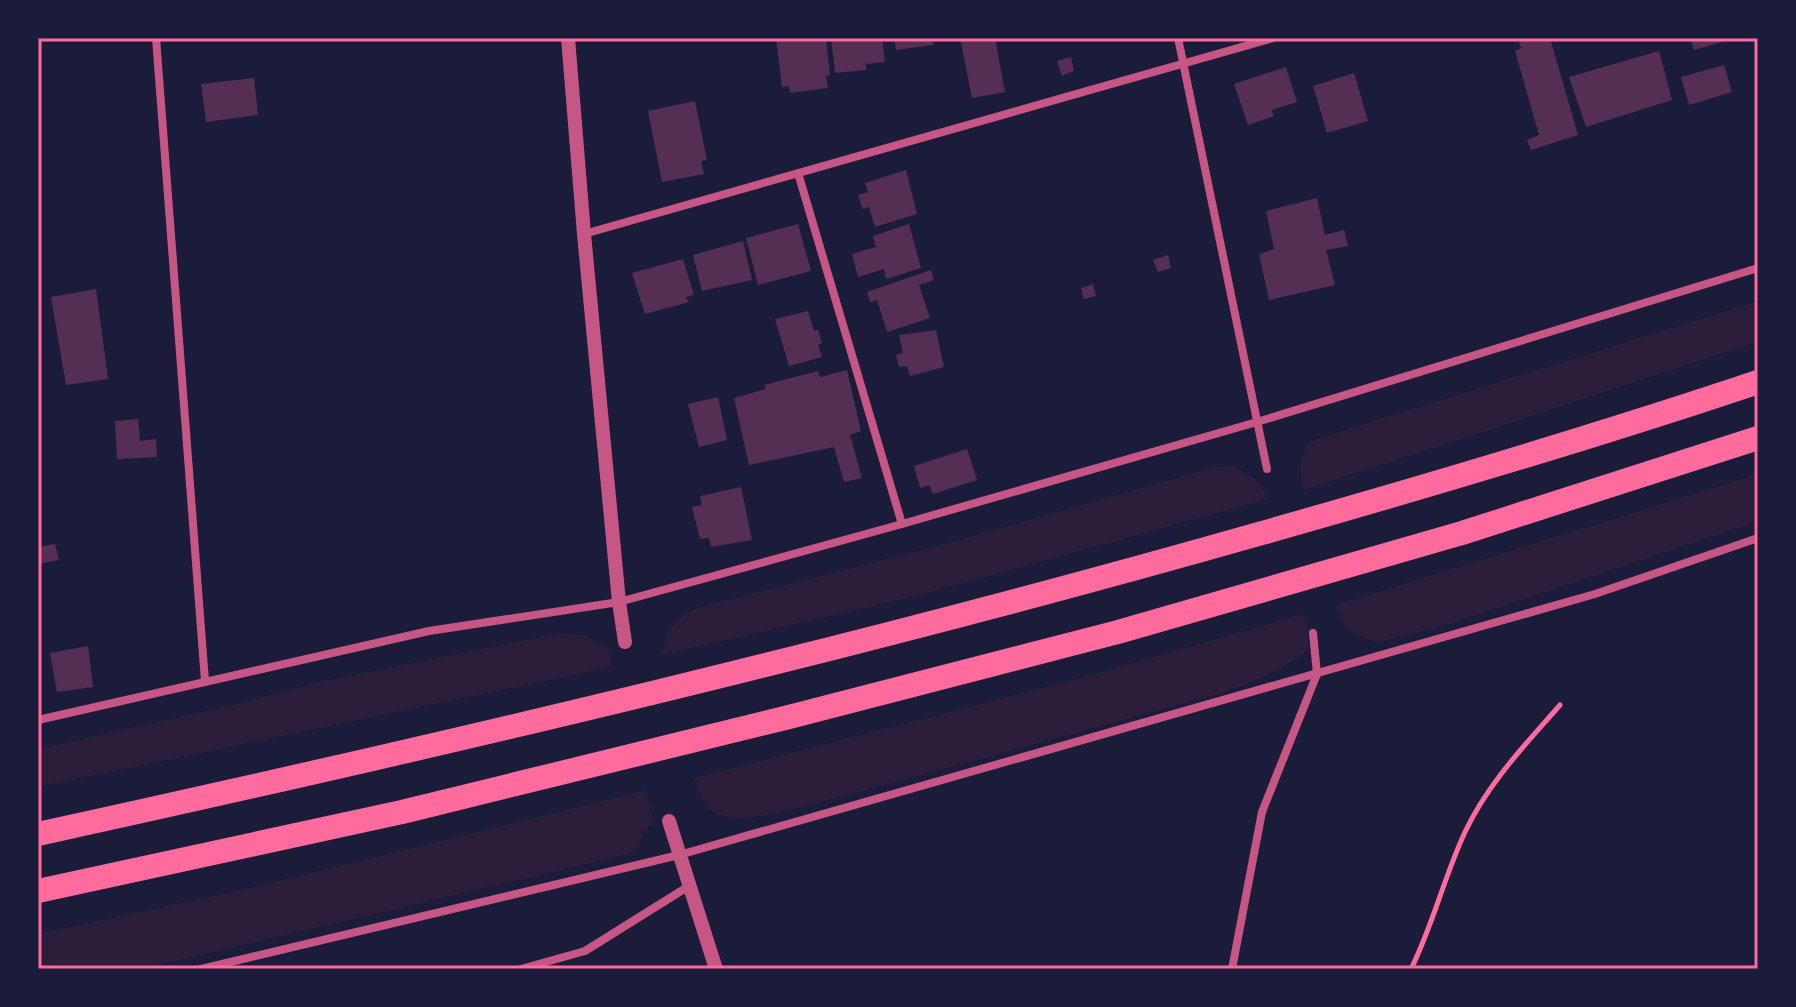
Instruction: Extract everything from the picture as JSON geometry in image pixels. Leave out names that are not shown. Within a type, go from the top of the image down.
[{"type":"highway","points":[[38,834],[767,666],[1090,582],[1447,481],[1758,382]]},
{"type":"highway","points":[[38,891],[402,812],[1103,636],[1462,533],[1758,438]]},
{"type":"street","points":[[156,38],[205,681]]},
{"type":"street","points":[[568,38],[584,234],[625,642]]},
{"type":"street","points":[[1178,38],[1267,469]]},
{"type":"street","points":[[584,234],[1273,38]]},
{"type":"street","points":[[798,173],[902,524]]},
{"type":"street","points":[[38,720],[429,631],[619,602],[1257,422],[1758,268]]},
{"type":"street","points":[[201,969],[679,855],[1595,594],[1758,538]]},
{"type":"street","points":[[1232,969],[1262,812],[1317,674],[1313,633]]},
{"type":"street","points":[[669,821],[716,969]]},
{"type":"street","points":[[521,969],[585,951],[689,886]]},
{"type":"path","points":[[1411,969],[1428,936],[1443,884],[1466,830],[1497,776],[1560,705]]},
{"type":"shaded area","points":[[1758,301],[1758,342],[1304,490],[1301,466],[1308,443]]},
{"type":"shaded area","points":[[1231,466],[1254,478],[1268,499],[920,595],[662,655],[672,627],[696,608],[937,546],[1212,468]]},
{"type":"shaded area","points":[[1758,474],[1758,521],[1440,627],[1379,642],[1347,629],[1336,605]]},
{"type":"shaded area","points":[[1303,614],[1308,631],[1308,649],[1274,672],[1250,682],[1211,696],[803,807],[749,818],[722,816],[703,801],[694,778],[1077,679]]},
{"type":"shaded area","points":[[560,633],[586,636],[608,648],[612,667],[38,787],[38,749],[319,682]]},
{"type":"shaded area","points":[[646,790],[653,820],[633,853],[142,969],[38,969],[38,934],[250,888]]},
{"type":"building","points":[[776,38],[826,38],[830,75],[826,76],[828,88],[790,93],[789,86],[782,87]]},
{"type":"building","points":[[831,38],[882,38],[885,62],[866,64],[866,70],[835,73]]},
{"type":"building","points":[[894,38],[933,38],[933,45],[896,50]]},
{"type":"building","points":[[960,38],[995,38],[1005,92],[972,98]]},
{"type":"building","points":[[1518,38],[1550,38],[1578,135],[1531,150],[1527,140],[1539,135],[1515,51],[1521,48]]},
{"type":"building","points":[[1690,38],[1732,38],[1732,39],[1694,50]]},
{"type":"building","points":[[1659,51],[1672,100],[1586,127],[1569,77]]},
{"type":"building","points":[[1071,57],[1074,71],[1062,76],[1057,61]]},
{"type":"building","points":[[1724,65],[1732,92],[1689,105],[1681,77]]},
{"type":"building","points":[[1286,67],[1297,102],[1272,110],[1274,116],[1248,125],[1234,84]]},
{"type":"building","points":[[1354,73],[1368,121],[1327,133],[1313,86]]},
{"type":"building","points":[[254,78],[258,115],[206,122],[201,84]]},
{"type":"building","points":[[695,101],[707,160],[701,161],[704,174],[662,182],[648,111]]},
{"type":"building","points":[[906,170],[917,214],[875,227],[869,207],[863,209],[858,195],[868,192],[865,183]]},
{"type":"building","points":[[1317,198],[1325,235],[1344,230],[1348,246],[1326,250],[1335,285],[1269,300],[1259,254],[1274,249],[1266,211]]},
{"type":"building","points":[[798,224],[811,271],[758,285],[746,238]]},
{"type":"building","points":[[909,224],[921,268],[886,279],[884,269],[858,277],[852,254],[876,247],[873,236]]},
{"type":"building","points":[[743,241],[752,280],[702,291],[693,255]]},
{"type":"building","points":[[1168,255],[1171,268],[1158,272],[1153,260]]},
{"type":"building","points":[[683,259],[694,295],[686,297],[689,302],[645,314],[632,273]]},
{"type":"building","points":[[931,270],[934,280],[919,285],[930,318],[887,332],[877,300],[870,302],[867,292]]},
{"type":"building","points":[[1093,284],[1096,296],[1084,299],[1081,288]]},
{"type":"building","points":[[96,289],[108,379],[66,385],[51,297]]},
{"type":"building","points":[[808,311],[814,331],[818,330],[822,343],[818,345],[822,357],[789,366],[775,319]]},
{"type":"building","points":[[936,330],[944,367],[910,376],[907,366],[899,367],[896,355],[903,353],[899,335]]},
{"type":"building","points":[[847,370],[861,431],[850,435],[862,478],[844,482],[834,447],[749,465],[734,398],[766,389],[764,385],[818,371],[820,377]]},
{"type":"building","points":[[718,397],[727,440],[699,447],[688,404]]},
{"type":"building","points":[[138,419],[140,441],[156,439],[157,457],[117,459],[115,421]]},
{"type":"building","points":[[967,449],[977,480],[933,494],[929,485],[920,488],[914,466]]},
{"type":"building","points":[[741,487],[752,540],[711,547],[709,538],[700,539],[692,507],[702,505],[700,496]]},
{"type":"building","points":[[55,544],[59,560],[38,564],[38,547]]},
{"type":"building","points":[[88,646],[93,687],[57,692],[50,653]]}]
